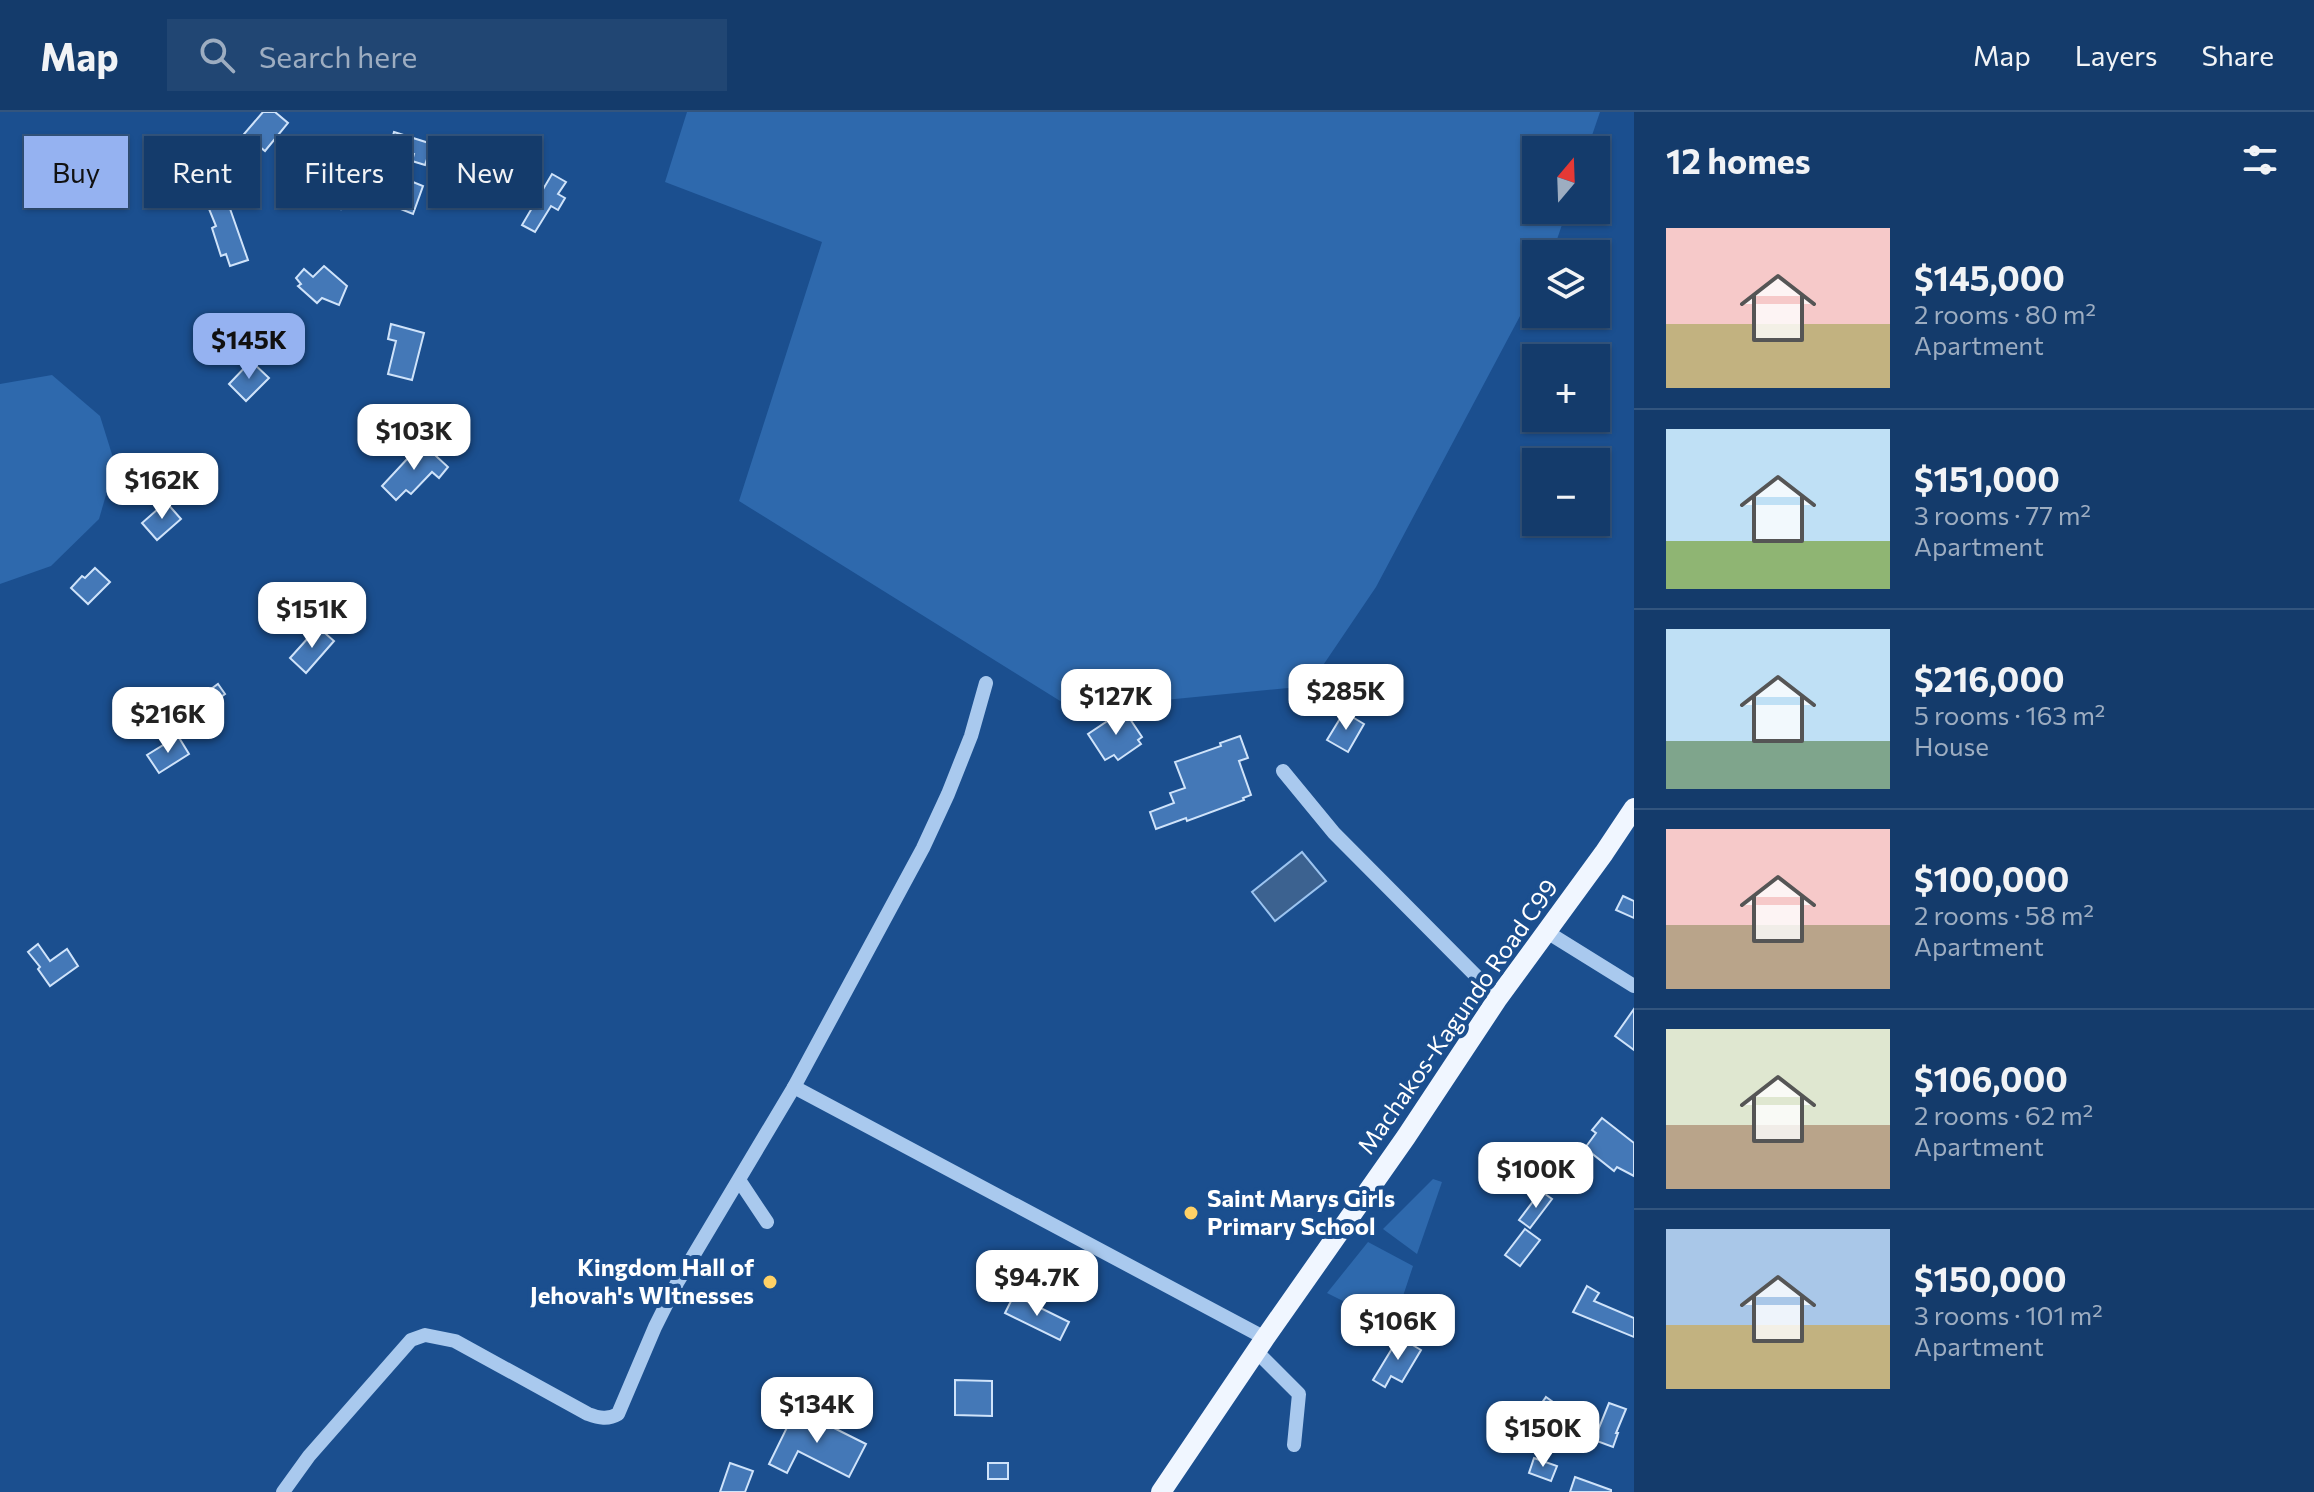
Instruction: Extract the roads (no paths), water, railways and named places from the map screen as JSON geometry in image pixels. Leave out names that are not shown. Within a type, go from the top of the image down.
[{"type":"main road","name":"Machakos-Kagundo Road C99","points":[[1161,1492],[1260,1344],[1415,1125],[1498,998],[1634,808]]},
{"type":"street","points":[[283,1492],[309,1456],[411,1340],[425,1335],[455,1341],[588,1414],[604,1418],[615,1416],[621,1410],[677,1283],[794,1087],[923,848],[971,736],[986,683]]},
{"type":"street","points":[[1283,771],[1334,833],[1498,998]]},
{"type":"street","points":[[1547,932],[1634,986]]},
{"type":"street","points":[[794,1087],[1260,1344],[1299,1394],[1294,1445]]},
{"type":"street","points":[[739,1180],[767,1222]]},
{"type":"place","name":"Saint Marys Girls Primary School","points":[[1191,1213]]},
{"type":"place","name":"Kingdom Hall of Jehovah's WItnesses","points":[[770,1282]]}]
